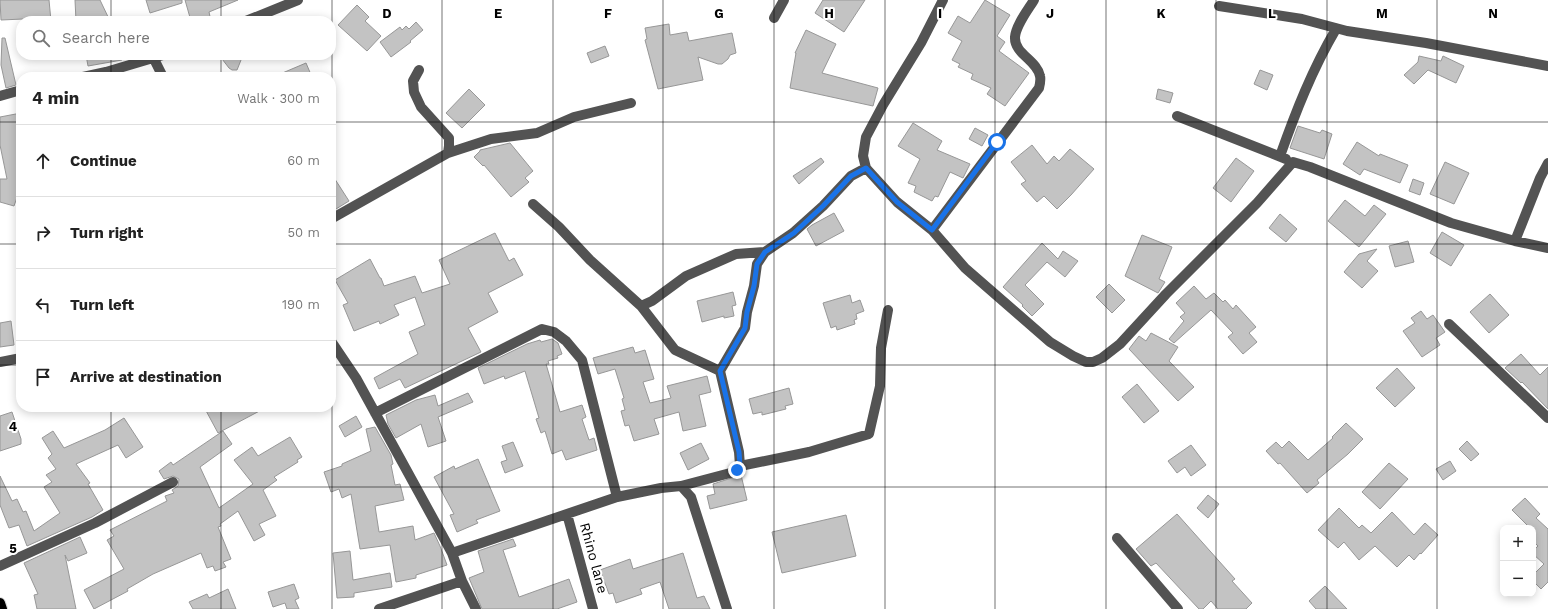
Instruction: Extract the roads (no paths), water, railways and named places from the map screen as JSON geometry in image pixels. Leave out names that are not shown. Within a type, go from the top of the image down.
[{"type":"main road","points":[[0,604],[2,609]]},
{"type":"street","points":[[258,16],[298,0]]},
{"type":"street","points":[[774,18],[784,0]]},
{"type":"street","points":[[943,0],[921,43],[883,105],[866,137],[864,156],[866,168],[897,202],[932,230],[965,268],[1050,342],[1073,356],[1086,362],[1093,362],[1102,358],[1120,344],[1171,289],[1262,198],[1293,162]]},
{"type":"street","points":[[932,230],[1039,88],[1040,77],[1036,66],[1021,53],[1015,37],[1019,25],[1034,0]]},
{"type":"street","points":[[1219,6],[1302,19],[1336,29],[1426,43],[1548,66]]},
{"type":"street","points":[[1280,156],[1298,105],[1313,71],[1336,29]]},
{"type":"street","points":[[102,72],[148,60]]},
{"type":"street","points":[[160,60],[162,72]]},
{"type":"street","points":[[420,70],[413,81],[414,92],[421,107],[449,138],[448,153]]},
{"type":"street","points":[[0,96],[16,91]]},
{"type":"street","points":[[336,216],[448,153],[491,139],[537,133],[574,117],[631,103]]},
{"type":"street","points":[[1177,116],[1451,223],[1515,241],[1548,248]]},
{"type":"street","points":[[1515,241],[1540,178],[1548,163]]},
{"type":"street","points":[[740,466],[739,452],[720,371],[745,328],[757,264],[765,252],[794,233],[823,206],[851,176],[866,168]]},
{"type":"street","points":[[533,204],[559,227],[590,260],[641,306],[675,350],[720,371]]},
{"type":"street","points":[[641,306],[652,301],[686,276],[736,254],[765,252]]},
{"type":"street","points":[[452,553],[617,496],[681,486],[734,472],[740,466],[809,452],[869,434],[880,386],[881,348],[888,310]]},
{"type":"street","points":[[1449,324],[1548,418]]},
{"type":"street","points":[[375,413],[542,329],[554,332],[566,341],[582,360],[617,496]]},
{"type":"street","points":[[336,348],[356,378],[452,553],[462,581],[476,609]]},
{"type":"street","points":[[0,362],[16,359]]},
{"type":"street","points":[[0,566],[95,523],[173,482]]},
{"type":"street","points":[[681,486],[691,497],[727,609]]},
{"type":"street","name":"Rhino lane","points":[[567,514],[593,609]]},
{"type":"street","points":[[1117,538],[1178,609]]},
{"type":"street","points":[[380,609],[391,607],[462,581]]}]
